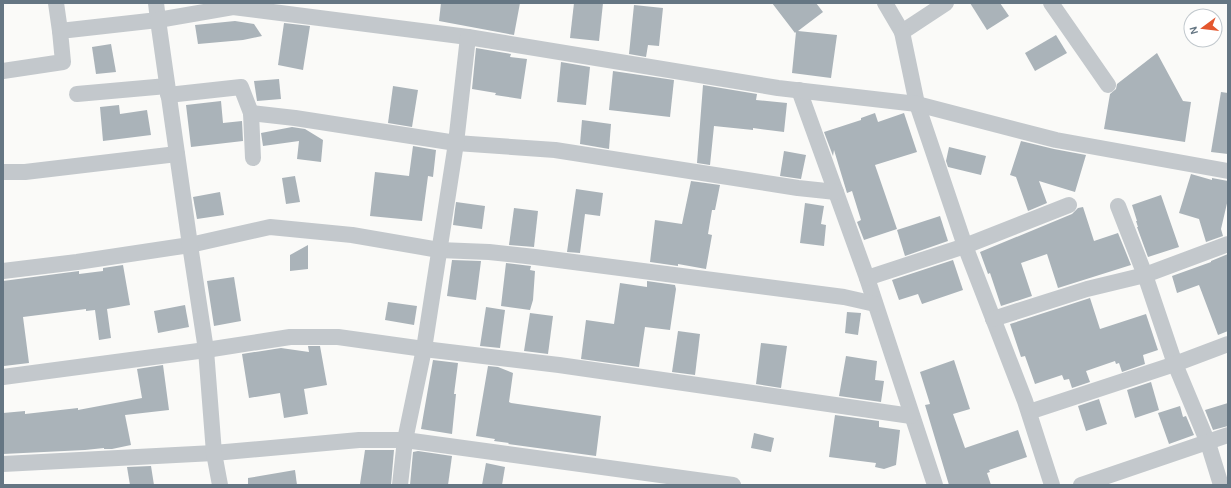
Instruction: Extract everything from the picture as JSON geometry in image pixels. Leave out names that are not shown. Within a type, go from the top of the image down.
[{"type":"street","points":[[3,71],[63,62],[56,3]]},
{"type":"street","points":[[156,3],[206,350],[214,453],[220,485]]},
{"type":"street","points":[[885,3],[902,32],[917,104],[965,246],[1029,412],[1052,485]]},
{"type":"street","points":[[902,32],[946,3]]},
{"type":"street","points":[[1051,3],[1108,85]]},
{"type":"street","points":[[60,32],[158,20],[233,5],[468,37],[778,88],[917,104],[1056,140],[1228,171]]},
{"type":"street","points":[[400,485],[405,440],[424,349],[456,143],[468,37]]},
{"type":"street","points":[[77,94],[241,87],[251,113],[253,158]]},
{"type":"street","points":[[800,90],[867,278],[935,485]]},
{"type":"street","points":[[251,113],[295,118],[456,143],[555,150],[798,188],[836,192]]},
{"type":"street","points":[[3,172],[25,172],[177,154]]},
{"type":"street","points":[[867,278],[965,246],[1069,205]]},
{"type":"street","points":[[1118,206],[1145,275],[1175,364],[1208,443],[1221,485]]},
{"type":"street","points":[[3,271],[77,262],[190,245],[270,226],[352,235],[439,250],[489,252],[536,257],[844,297],[875,304]]},
{"type":"street","points":[[993,319],[1087,289],[1145,275],[1228,244]]},
{"type":"street","points":[[3,377],[206,350],[290,337],[338,337],[559,365],[912,416]]},
{"type":"street","points":[[1029,412],[1175,364],[1228,344]]},
{"type":"street","points":[[1081,485],[1228,435]]},
{"type":"street","points":[[3,464],[214,453],[359,440],[405,440],[733,485]]},
{"type":"building","points":[[441,3],[520,3],[514,35],[439,21]]},
{"type":"building","points":[[574,3],[603,3],[599,41],[570,38]]},
{"type":"building","points":[[772,3],[816,3],[823,12],[798,31],[837,35],[831,78],[792,73],[796,32],[795,33]]},
{"type":"building","points":[[970,3],[1000,3],[1009,16],[987,30]]},
{"type":"building","points":[[634,5],[663,8],[659,46],[648,45],[646,57],[629,54]]},
{"type":"building","points":[[235,21],[254,24],[262,36],[243,40],[198,44],[195,25]]},
{"type":"building","points":[[284,23],[310,26],[303,70],[278,65]]},
{"type":"building","points":[[1056,35],[1067,53],[1035,71],[1025,53]]},
{"type":"building","points":[[111,44],[116,72],[96,74],[92,47]]},
{"type":"building","points":[[476,48],[511,54],[510,57],[527,59],[521,99],[495,95],[496,93],[472,89]]},
{"type":"building","points":[[1157,53],[1183,101],[1191,102],[1185,142],[1104,129],[1110,94],[1116,89],[1117,84]]},
{"type":"building","points":[[561,62],[590,67],[586,105],[557,102]]},
{"type":"building","points":[[613,71],[674,80],[670,117],[609,110]]},
{"type":"building","points":[[279,79],[281,99],[257,101],[254,81]]},
{"type":"building","points":[[703,85],[757,94],[756,100],[787,103],[784,132],[753,128],[753,130],[714,126],[710,165],[697,163]]},
{"type":"building","points":[[393,86],[418,90],[412,127],[388,123]]},
{"type":"building","points":[[1221,92],[1228,93],[1228,154],[1211,152]]},
{"type":"building","points":[[221,101],[223,123],[242,121],[243,141],[191,147],[186,105]]},
{"type":"building","points":[[119,105],[120,114],[147,110],[151,135],[103,141],[100,107]]},
{"type":"building","points":[[875,113],[878,122],[904,113],[917,152],[875,165],[897,229],[864,240],[857,222],[861,220],[852,191],[847,193],[834,150],[833,156],[824,132],[861,120],[861,118]]},
{"type":"building","points":[[582,120],[611,124],[609,149],[580,144]]},
{"type":"building","points":[[292,127],[305,129],[323,140],[321,162],[297,159],[299,141],[263,146],[261,133]]},
{"type":"building","points":[[1021,141],[1086,155],[1075,192],[1039,181],[1047,203],[1028,211],[1016,177],[1010,175]]},
{"type":"building","points":[[413,146],[436,150],[433,177],[428,176],[422,221],[370,216],[375,172],[409,176]]},
{"type":"building","points":[[949,147],[986,156],[981,175],[948,167],[946,161]]},
{"type":"building","points":[[784,151],[806,155],[801,179],[780,176]]},
{"type":"building","points":[[1191,174],[1212,180],[1212,178],[1228,181],[1228,199],[1221,229],[1223,236],[1206,242],[1199,219],[1179,213]]},
{"type":"building","points":[[295,176],[300,202],[286,204],[282,178]]},
{"type":"building","points":[[691,181],[720,185],[715,210],[712,210],[708,234],[712,235],[706,269],[678,264],[678,266],[650,262],[655,220],[682,224]]},
{"type":"building","points":[[576,189],[603,193],[600,216],[585,214],[580,253],[567,252]]},
{"type":"building","points":[[220,192],[224,215],[197,219],[193,197]]},
{"type":"building","points":[[1161,195],[1179,247],[1148,257],[1137,227],[1137,221],[1132,205]]},
{"type":"building","points":[[456,202],[485,206],[482,229],[453,225]]},
{"type":"building","points":[[805,203],[824,206],[821,224],[826,225],[824,246],[800,243]]},
{"type":"building","points":[[1083,207],[1094,241],[1118,233],[1131,265],[1058,288],[1047,254],[1021,263],[1032,296],[1001,306],[990,273],[988,274],[980,252],[1072,214],[1078,208]]},
{"type":"building","points":[[514,208],[538,211],[534,247],[509,245]]},
{"type":"building","points":[[940,216],[948,241],[905,256],[897,230]]},
{"type":"building","points":[[308,245],[308,269],[290,271],[290,255]]},
{"type":"building","points":[[1228,254],[1228,331],[1218,335],[1199,285],[1177,293],[1172,276],[1211,262]]},
{"type":"building","points":[[452,260],[481,261],[476,300],[447,296]]},
{"type":"building","points":[[953,260],[963,290],[922,304],[918,294],[899,300],[892,280]]},
{"type":"building","points":[[506,263],[531,266],[530,270],[535,271],[533,300],[530,310],[501,306]]},
{"type":"building","points":[[123,265],[130,305],[107,309],[111,338],[99,340],[95,310],[86,311],[86,309],[23,317],[29,363],[4,366],[3,281],[79,271],[79,274],[103,271],[103,268]]},
{"type":"building","points":[[234,277],[241,321],[214,326],[207,281]]},
{"type":"building","points":[[647,281],[675,285],[676,289],[670,330],[645,327],[639,367],[581,359],[586,320],[614,324],[620,283],[647,287]]},
{"type":"building","points":[[1090,298],[1100,329],[1146,314],[1158,350],[1143,355],[1145,364],[1122,372],[1119,363],[1116,364],[1115,361],[1086,371],[1090,382],[1072,388],[1069,379],[1064,380],[1062,375],[1035,384],[1025,356],[1021,357],[1010,324]]},
{"type":"building","points":[[388,302],[417,306],[414,325],[385,320]]},
{"type":"building","points":[[185,305],[189,327],[158,333],[154,311]]},
{"type":"building","points":[[486,307],[505,310],[500,348],[480,346]]},
{"type":"building","points":[[847,312],[861,313],[858,335],[845,333]]},
{"type":"building","points":[[530,313],[553,316],[548,354],[524,351]]},
{"type":"building","points":[[678,331],[700,334],[695,375],[672,372]]},
{"type":"building","points":[[761,343],[787,346],[781,388],[756,384]]},
{"type":"building","points":[[308,346],[320,346],[327,385],[304,389],[308,414],[284,418],[280,393],[249,398],[242,354],[281,348],[309,352]]},
{"type":"building","points":[[846,356],[877,361],[875,380],[884,381],[881,402],[839,396]]},
{"type":"building","points":[[433,360],[458,363],[454,394],[456,394],[452,434],[421,429]]},
{"type":"building","points":[[954,360],[970,409],[953,414],[965,448],[1018,430],[1027,457],[989,470],[990,472],[987,473],[991,485],[949,485],[925,405],[930,404],[920,372]]},
{"type":"building","points":[[163,365],[169,410],[125,415],[131,445],[112,449],[104,448],[3,454],[3,413],[25,411],[25,414],[78,408],[78,410],[142,398],[137,369]]},
{"type":"building","points":[[488,366],[498,367],[513,373],[509,402],[511,403],[601,416],[596,456],[508,444],[509,443],[494,441],[495,439],[476,436]]},
{"type":"building","points":[[1151,382],[1159,410],[1135,418],[1127,390]]},
{"type":"building","points":[[1099,399],[1107,424],[1086,431],[1078,406]]},
{"type":"building","points":[[1228,403],[1228,426],[1213,430],[1205,410]]},
{"type":"building","points":[[1180,406],[1183,417],[1186,416],[1194,435],[1169,444],[1158,413]]},
{"type":"building","points":[[835,415],[879,421],[879,427],[900,430],[896,465],[884,469],[875,467],[876,463],[829,457]]},
{"type":"building","points":[[754,433],[774,438],[771,452],[751,448]]},
{"type":"building","points":[[365,450],[394,450],[391,485],[360,484]]},
{"type":"building","points":[[418,451],[452,456],[448,485],[410,485],[413,452]]},
{"type":"building","points":[[486,463],[505,467],[502,485],[482,485]]},
{"type":"building","points":[[151,466],[154,485],[130,485],[127,467]]},
{"type":"building","points":[[295,470],[297,485],[248,485],[248,478]]}]
